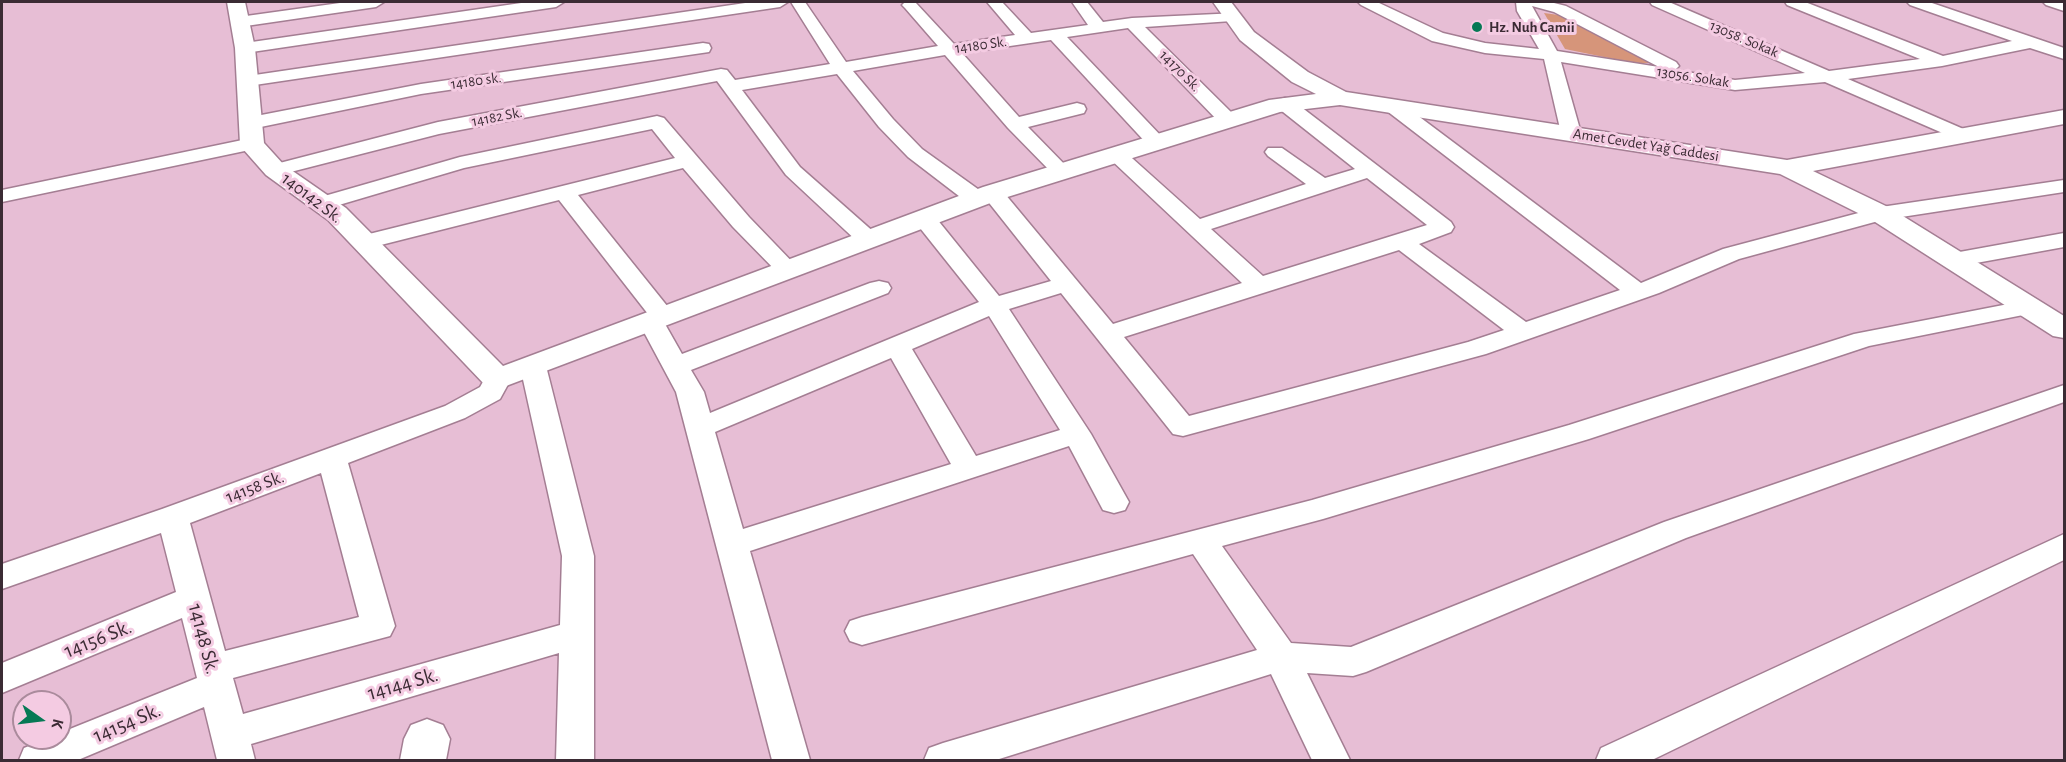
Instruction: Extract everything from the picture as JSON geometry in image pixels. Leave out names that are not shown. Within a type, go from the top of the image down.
[{"type":"main road","name":"Amet Cevdet Yağ Caddesi","points":[[1227,9],[1246,36],[1300,77],[1340,98],[1786,168],[1881,214],[2064,329]]},
{"type":"main road","points":[[237,12],[245,48],[251,133]]},
{"type":"main road","points":[[498,379],[984,196],[1285,104],[1340,98]]},
{"type":"main road","points":[[1786,168],[2064,117]]},
{"type":"main road","name":"140142 Sk.","points":[[251,133],[275,170],[337,213],[498,379]]},
{"type":"street","points":[[237,12],[368,2],[377,28]]},
{"type":"street","points":[[245,48],[377,28],[474,8],[556,2]]},
{"type":"street","points":[[248,81],[676,9],[780,2]]},
{"type":"street","points":[[798,2],[841,67],[886,123],[915,153],[984,196],[1067,284],[1183,427],[1477,348],[1638,292],[1731,254],[1881,214],[2064,186]]},
{"type":"street","points":[[994,2],[1027,38]]},
{"type":"street","points":[[1078,2],[1099,28]]},
{"type":"street","name":"13056. Sokak","points":[[1366,2],[1438,37],[1485,48],[1551,55],[1735,85],[1831,76],[1942,61],[2029,43]]},
{"type":"street","points":[[1524,2],[1525,11],[1551,55],[1571,133]]},
{"type":"street","points":[[1534,2],[1560,9],[1690,77]]},
{"type":"street","name":"13058. Sokak","points":[[1657,2],[1831,76],[1961,135]]},
{"type":"street","points":[[1792,2],[1942,61]]},
{"type":"street","points":[[1915,2],[2064,54]]},
{"type":"street","points":[[2051,2],[2064,6]]},
{"type":"street","points":[[910,5],[1015,124],[1061,171]]},
{"type":"street","points":[[676,9],[793,171],[868,239]]},
{"type":"street","name":"14180 Sk.","points":[[726,80],[841,67],[1227,9]]},
{"type":"street","name":"14170 Sk.","points":[[1132,23],[1228,120]]},
{"type":"street","points":[[1055,34],[1156,142]]},
{"type":"street","name":"14180 sk.","points":[[2,196],[421,89],[703,48]]},
{"type":"street","name":"14182 Sk.","points":[[275,170],[438,128],[591,99],[726,80]]},
{"type":"street","points":[[421,89],[438,128],[460,163]]},
{"type":"street","points":[[591,99],[612,131]]},
{"type":"street","points":[[1108,334],[1402,242],[1443,226],[1285,104]]},
{"type":"street","points":[[1394,107],[1638,292]]},
{"type":"street","points":[[1015,124],[1077,109]]},
{"type":"street","points":[[322,204],[460,163],[657,122],[741,222],[788,270]]},
{"type":"street","points":[[1275,152],[1320,185]]},
{"type":"street","points":[[1116,154],[1259,285]]},
{"type":"street","points":[[365,242],[688,161]]},
{"type":"street","points":[[1196,227],[1372,170]]},
{"type":"street","points":[[564,192],[657,319],[676,366],[690,392],[791,760]]},
{"type":"street","points":[[924,218],[994,305],[1077,434],[1114,502]]},
{"type":"street","points":[[1954,260],[2064,240]]},
{"type":"street","points":[[1402,242],[1523,332]]},
{"type":"street","points":[[700,428],[994,305],[1067,284]]},
{"type":"street","points":[[676,366],[879,288]]},
{"type":"street","points":[[862,631],[1312,511],[1579,432],[1863,339],[2029,307]]},
{"type":"street","points":[[897,346],[969,468]]},
{"type":"street","points":[[533,366],[578,556],[575,760]]},
{"type":"street","name":"14158 Sk.","points":[[2,577],[173,517],[455,412],[490,393],[498,379]]},
{"type":"street","points":[[943,760],[1281,657],[1353,662],[1675,530],[2064,393]]},
{"type":"street","points":[[733,544],[1077,434]]},
{"type":"street","name":"14154 Sk.","points":[[38,760],[215,677],[378,626],[332,458]]},
{"type":"street","name":"14148 Sk.","points":[[173,517],[233,747]]},
{"type":"street","points":[[1201,541],[1281,657],[1331,760]]},
{"type":"street","points":[[1615,760],[2064,546]]},
{"type":"street","name":"14156 Sk.","points":[[2,678],[194,599]]},
{"type":"street","name":"14144 Sk.","points":[[233,747],[576,633]]},
{"type":"shaded area","points":[[1544,13],[1566,16],[1654,63],[1633,63],[1565,49]]},
{"type":"place","name":"Hz. Nuh Camii","points":[[1477,27]]}]
